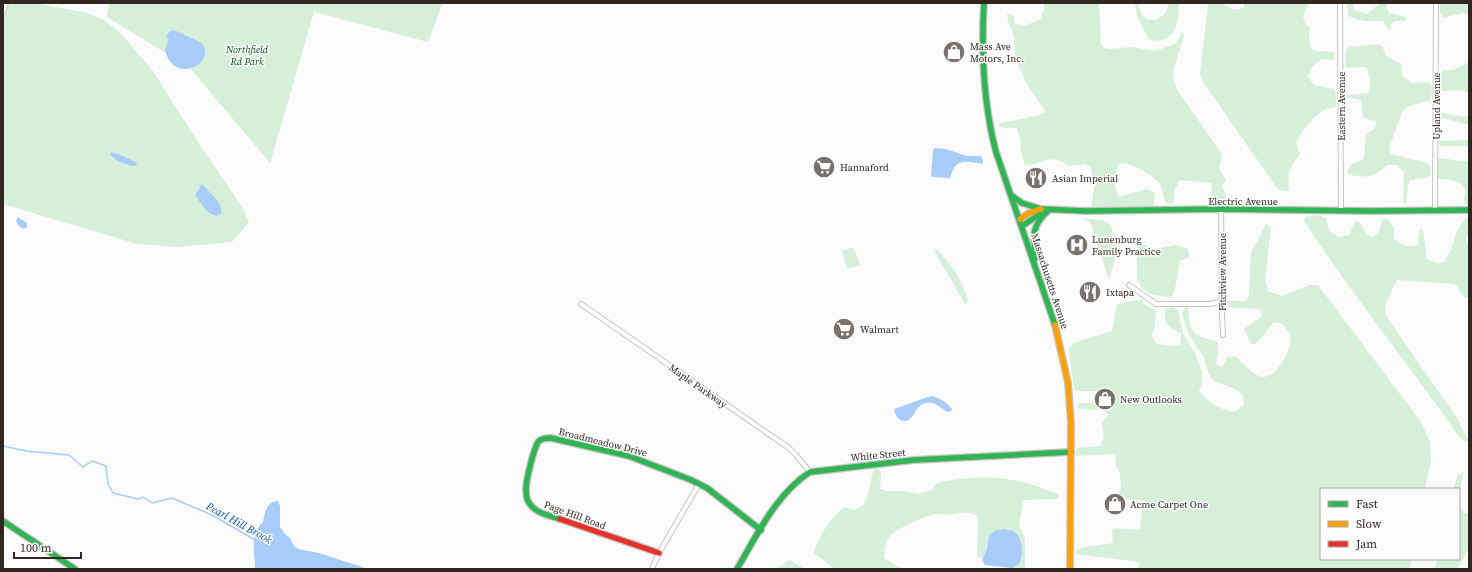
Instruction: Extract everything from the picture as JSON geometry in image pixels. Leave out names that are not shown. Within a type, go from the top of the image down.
[{"type":"main road","name":"Massachusetts Avenue","points":[[984,3],[981,49],[982,75],[992,138],[1038,270],[1058,334],[1068,383],[1071,423],[1070,569]]},
{"type":"main road","name":"Electric Avenue","points":[[1012,196],[1022,203],[1049,210],[1100,212],[1221,209],[1373,211],[1469,210]]},
{"type":"main road","points":[[1020,220],[1041,208]]},
{"type":"main road","points":[[1022,226],[1049,210]]},
{"type":"main road","points":[[1038,270],[1034,228],[1039,218],[1049,210]]},
{"type":"main road","name":"Broadmeadow Drive","points":[[541,440],[552,438],[629,456],[644,461],[707,488],[761,530]]},
{"type":"main road","name":"Page Hill Road","points":[[541,440],[537,446],[526,485],[526,496],[533,508],[539,512],[659,554]]},
{"type":"main road","name":"White Street","points":[[737,569],[761,530],[794,483],[810,472],[914,460],[1070,452]]},
{"type":"main road","points":[[3,521],[75,569]]},
{"type":"street","points":[[3,12],[6,3]]},
{"type":"street","name":"Eastern Avenue","points":[[1340,3],[1341,210]]},
{"type":"street","name":"Upland Avenue","points":[[1435,210],[1436,3]]},
{"type":"street","name":"Fitchview Avenue","points":[[1221,209],[1223,336]]},
{"type":"street","points":[[1129,285],[1156,304],[1211,304],[1222,301]]},
{"type":"street","name":"Maple Parkway","points":[[581,304],[784,445],[796,455],[810,472]]},
{"type":"street","points":[[652,569],[699,484]]},
{"type":"green space","points":[[3,3],[34,3],[88,13],[104,20],[123,36],[153,71],[199,144],[242,207],[249,222],[232,242],[177,247],[137,244],[3,204]]},
{"type":"green space","name":"Northfield Rd Park","points":[[109,3],[443,3],[428,42],[314,12],[270,163],[190,68],[107,17]]},
{"type":"green space","points":[[1045,3],[1099,3],[1101,43],[1104,48],[1111,49],[1131,47],[1155,51],[1175,44],[1183,32],[1184,36],[1173,76],[1176,88],[1222,154],[1219,168],[1226,180],[1222,186],[1228,203],[1221,206],[1215,206],[1212,203],[1211,183],[1180,180],[1175,189],[1173,203],[1167,204],[1164,200],[1161,186],[1155,179],[1132,165],[1119,164],[1115,177],[1115,188],[1119,197],[1147,189],[1155,193],[1154,205],[1152,208],[1091,208],[1094,189],[1091,168],[1085,164],[1068,166],[1053,159],[1025,166],[1017,128],[1005,128],[999,126],[1000,123],[1037,116],[1046,112],[1025,81],[1015,57],[1014,36],[1007,14],[1014,15],[1014,23],[1024,26],[1041,19]]},
{"type":"green space","points":[[1135,3],[1138,3],[1142,15],[1148,20],[1156,20],[1165,14],[1169,3],[1179,3],[1177,24],[1173,33],[1162,40],[1149,39],[1137,17]]},
{"type":"green space","points":[[1208,3],[1222,3],[1234,10],[1243,8],[1245,3],[1309,3],[1303,16],[1305,23],[1310,27],[1309,37],[1311,49],[1316,51],[1334,52],[1334,60],[1321,59],[1313,66],[1308,77],[1314,85],[1334,89],[1336,95],[1336,107],[1326,109],[1317,115],[1298,139],[1296,143],[1300,154],[1289,171],[1288,180],[1290,191],[1284,191],[1277,188],[1203,82],[1200,74]]},
{"type":"green space","points":[[1347,3],[1353,3],[1354,10],[1367,14],[1380,3],[1387,3],[1389,13],[1406,17],[1406,21],[1395,21],[1391,24],[1390,30],[1383,21],[1364,21],[1351,17],[1348,15]]},
{"type":"green space","points":[[1440,3],[1469,3],[1469,14],[1463,13],[1443,18],[1440,13]]},
{"type":"green space","points":[[1378,44],[1382,46],[1386,56],[1401,64],[1402,75],[1411,83],[1431,83],[1432,94],[1430,100],[1407,107],[1402,112],[1389,148],[1391,154],[1427,163],[1431,167],[1430,177],[1410,180],[1406,203],[1403,204],[1404,173],[1397,165],[1387,165],[1377,173],[1370,176],[1349,175],[1347,172],[1352,164],[1364,159],[1366,134],[1373,130],[1377,122],[1363,118],[1361,100],[1346,97],[1348,95],[1369,93],[1370,83],[1366,67],[1348,68],[1345,66],[1346,50],[1350,47]]},
{"type":"green space","points":[[1469,62],[1469,93],[1460,90],[1443,91],[1439,88],[1439,74],[1444,70],[1453,70]]},
{"type":"green space","points":[[1439,114],[1469,117],[1469,125],[1440,117]]},
{"type":"green space","points":[[1469,140],[1469,148],[1465,146],[1441,146],[1438,143],[1440,141]]},
{"type":"green space","points":[[1440,158],[1469,161],[1469,205],[1465,205],[1464,186],[1458,182],[1438,178],[1437,161]]},
{"type":"green space","points":[[1317,215],[1326,218],[1329,231],[1339,237],[1349,235],[1354,223],[1358,221],[1362,225],[1367,235],[1373,237],[1379,231],[1382,220],[1387,218],[1394,228],[1394,238],[1399,243],[1407,246],[1418,245],[1419,229],[1421,228],[1424,235],[1427,259],[1436,263],[1444,262],[1451,250],[1457,231],[1467,217],[1469,219],[1466,240],[1469,246],[1469,299],[1464,297],[1455,284],[1397,280],[1385,305],[1386,316],[1457,418],[1469,442],[1459,437],[1322,249],[1304,221],[1305,217]]},
{"type":"green space","points":[[1081,218],[1103,220],[1111,225],[1117,251],[1109,280],[1091,223]]},
{"type":"green space","points":[[1266,224],[1271,227],[1265,280],[1268,291],[1282,296],[1309,285],[1318,285],[1421,422],[1430,442],[1431,460],[1425,488],[1320,488],[1320,560],[1412,560],[1409,569],[1138,569],[1139,562],[1075,554],[1077,550],[1084,547],[1113,543],[1112,530],[1114,528],[1140,530],[1142,509],[1146,510],[1147,501],[1119,499],[1121,485],[1115,454],[1077,456],[1075,454],[1077,448],[1100,446],[1104,438],[1102,423],[1108,416],[1108,413],[1102,410],[1079,409],[1077,406],[1080,403],[1110,404],[1112,401],[1112,394],[1104,390],[1074,390],[1069,349],[1073,343],[1112,331],[1117,304],[1143,299],[1143,303],[1156,310],[1155,325],[1152,336],[1156,344],[1172,346],[1181,345],[1181,333],[1170,327],[1165,319],[1165,309],[1173,307],[1178,310],[1183,334],[1195,353],[1202,372],[1202,383],[1199,391],[1215,405],[1234,412],[1244,405],[1242,394],[1233,388],[1212,379],[1208,372],[1204,358],[1188,333],[1182,313],[1185,308],[1188,307],[1190,324],[1194,332],[1197,335],[1218,342],[1216,364],[1222,367],[1228,357],[1235,356],[1252,371],[1262,377],[1268,376],[1279,368],[1287,354],[1291,340],[1290,334],[1283,324],[1274,322],[1257,343],[1252,345],[1244,329],[1262,316],[1260,309],[1234,308],[1226,306],[1228,301],[1246,301],[1249,295],[1251,253]]},
{"type":"green space","points":[[1137,239],[1143,244],[1154,249],[1176,245],[1187,248],[1190,257],[1180,261],[1176,286],[1171,298],[1151,294],[1142,288],[1137,279]]},
{"type":"green space","points":[[854,247],[860,265],[847,269],[842,251]]},
{"type":"green space","points":[[937,249],[956,272],[968,301],[965,304],[934,250]]},
{"type":"green space","points":[[875,467],[881,471],[880,489],[887,491],[905,491],[918,494],[932,490],[937,483],[950,480],[990,478],[1029,484],[1059,495],[1058,499],[1024,500],[1023,502],[1019,526],[1025,538],[1025,569],[1012,568],[1016,566],[1020,560],[1021,539],[1002,529],[993,533],[991,536],[983,558],[977,557],[978,517],[967,513],[931,515],[904,526],[889,537],[886,544],[884,558],[898,567],[905,569],[835,569],[814,553],[816,547],[834,516],[844,507],[855,510],[866,501]]},
{"type":"green space","points":[[1463,472],[1460,491],[1460,488],[1453,488],[1458,475]]},
{"type":"green space","points":[[1460,507],[1464,513],[1469,513],[1469,548],[1457,569],[1435,569],[1437,560],[1460,560]]},
{"type":"green space","points":[[790,560],[805,569],[777,569]]},
{"type":"water","points":[[174,30],[202,43],[205,50],[204,57],[195,67],[188,69],[180,68],[173,65],[168,58],[166,49],[169,40],[166,37],[169,32]]},
{"type":"water","points":[[935,148],[946,149],[967,156],[981,156],[983,161],[982,164],[966,162],[960,163],[954,168],[950,178],[932,177],[933,150]]},
{"type":"water","points":[[111,152],[137,163],[136,166],[119,161],[110,155]]},
{"type":"water","points":[[202,184],[218,202],[221,214],[216,216],[209,213],[195,195]]},
{"type":"water","points":[[18,217],[27,223],[27,227],[23,229],[19,226],[16,221]]},
{"type":"water","points":[[932,396],[945,402],[952,409],[951,411],[948,412],[929,402],[921,405],[908,420],[902,421],[896,415],[894,409]]},
{"type":"water","points":[[278,501],[280,506],[280,527],[290,538],[294,546],[298,549],[319,553],[368,569],[255,569],[254,538],[256,532],[263,522],[265,511],[269,505]]},
{"type":"water","points":[[1003,529],[1014,532],[1020,539],[1022,552],[1019,564],[1012,568],[985,565],[982,560],[987,548],[989,535],[995,531]]},
{"type":"waterway","name":"Pearl Hill Brook","points":[[3,446],[26,451],[69,455],[83,467],[92,461],[106,466],[108,484],[113,493],[138,499],[143,497],[152,503],[172,498],[212,515],[255,540]]},
{"type":"traffic: fast","points":[[984,3],[984,78],[988,115],[996,152],[1055,325]]},
{"type":"traffic: fast","points":[[1012,196],[1022,203],[1041,209],[1086,211],[1221,209],[1373,211],[1469,210]]},
{"type":"traffic: fast","points":[[1036,258],[1034,243],[1036,226],[1049,210]]},
{"type":"traffic: fast","points":[[1022,226],[1040,214]]},
{"type":"traffic: fast","points":[[560,519],[538,511],[531,505],[526,496],[526,485],[533,456],[537,444],[545,438],[551,438],[629,456],[691,480],[707,488],[761,530]]},
{"type":"traffic: fast","points":[[737,569],[777,503],[798,481],[810,472],[914,460],[1071,452]]},
{"type":"traffic: fast","points":[[3,521],[75,569]]},
{"type":"traffic: slow","points":[[1020,219],[1029,213],[1041,209]]},
{"type":"traffic: slow","points":[[1055,325],[1068,383],[1071,423],[1070,569]]},
{"type":"traffic: jam","points":[[560,519],[659,553]]},
{"type":"place","name":"Mass Ave Motors, Inc.","points":[[954,52]]},
{"type":"place","name":"Hannaford","points":[[824,167]]},
{"type":"place","name":"Asian Imperial","points":[[1036,178]]},
{"type":"place","name":"Lunenburg Family Practice","points":[[1077,245]]},
{"type":"place","name":"Ixtapa","points":[[1090,292]]},
{"type":"place","name":"Walmart","points":[[844,329]]},
{"type":"place","name":"New Outlooks","points":[[1105,399]]},
{"type":"place","name":"Acme Carpet One","points":[[1115,504]]}]
